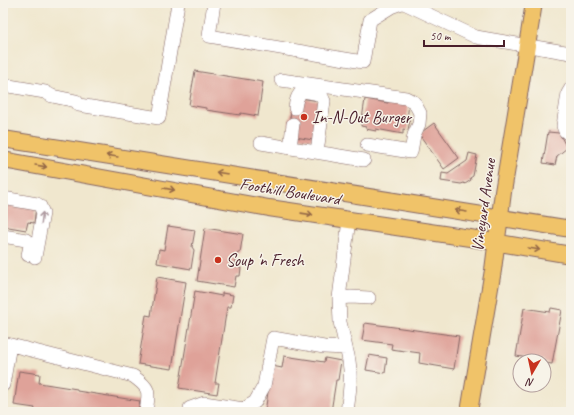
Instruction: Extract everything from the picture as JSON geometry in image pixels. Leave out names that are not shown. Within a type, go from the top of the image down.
[{"type":"main road","name":"Vineyard Avenue","points":[[469,412],[493,270],[534,3]]},
{"type":"main road","name":"Foothill Boulevard","points":[[3,139],[571,229]]},
{"type":"main road","name":"Foothill Boulevard","points":[[3,160],[269,208],[571,255]]},
{"type":"lane","points":[[3,85],[45,92],[52,96],[76,101],[79,105],[159,118],[178,3]]},
{"type":"lane","points":[[214,3],[209,36],[363,62],[370,20],[391,7],[403,3],[476,37],[571,53]]},
{"type":"lane","points":[[281,80],[406,98],[414,102],[420,113],[411,152],[367,145]]},
{"type":"lane","points":[[571,88],[568,93],[563,126],[565,131],[571,136]]},
{"type":"lane","points":[[295,108],[297,99],[303,91],[320,94],[323,96],[324,101],[317,152]]},
{"type":"lane","points":[[290,148],[293,124]]},
{"type":"lane","points":[[261,143],[364,160]]},
{"type":"lane","points":[[3,198],[37,204],[42,209],[43,213],[31,256],[29,241],[3,236]]},
{"type":"lane","points":[[347,412],[351,373],[350,360],[340,322],[339,298],[350,220]]},
{"type":"lane","points":[[339,298],[370,298]]},
{"type":"lane","points":[[190,412],[190,408],[204,403],[244,409],[255,402],[264,386],[273,338],[324,347],[346,348]]},
{"type":"lane","points":[[3,385],[6,344],[132,376],[143,383],[149,393],[146,412]]},
{"type":"building","points":[[195,71],[263,82],[258,116],[206,110],[206,108],[189,105]]},
{"type":"building","name":"In-N-Out Burger","points":[[300,98],[319,101],[313,140],[295,137],[289,123],[292,107]]},
{"type":"building","points":[[365,99],[388,103],[389,99],[409,103],[407,120],[410,120],[408,130],[403,129],[403,134],[376,129],[376,131],[366,129],[366,127],[361,126]]},
{"type":"building","points":[[434,123],[459,158],[444,169],[419,134]]},
{"type":"building","points":[[548,132],[559,133],[567,148],[557,156],[555,165],[543,163]]},
{"type":"building","points":[[469,153],[477,155],[473,176],[470,178],[471,180],[465,184],[441,181],[442,173],[448,174],[467,161]]},
{"type":"building","points":[[3,202],[36,206],[34,223],[28,222],[26,230],[3,226]]},
{"type":"building","points":[[168,226],[195,230],[192,247],[194,250],[191,269],[157,263],[159,249],[164,250]]},
{"type":"building","name":"Soup 'n Fresh","points":[[205,228],[243,234],[240,253],[237,253],[235,267],[241,268],[240,276],[236,276],[234,287],[197,281]]},
{"type":"building","points":[[157,277],[186,282],[172,369],[138,364],[146,315],[151,316]]},
{"type":"building","points":[[195,291],[222,296],[222,293],[233,295],[231,307],[227,307],[215,383],[219,383],[217,394],[179,388]]},
{"type":"building","points":[[524,308],[550,312],[551,308],[562,310],[552,364],[552,353],[516,353]]},
{"type":"building","points":[[365,323],[459,336],[454,369],[419,363],[420,353],[391,349],[392,344],[362,340]]},
{"type":"building","points":[[369,355],[387,358],[385,373],[366,370]]},
{"type":"building","points":[[284,356],[324,362],[325,358],[341,361],[338,380],[336,380],[331,412],[265,412],[272,366],[282,368]]},
{"type":"building","points":[[19,371],[40,374],[39,383],[77,389],[77,391],[140,401],[138,412],[34,412],[35,408],[14,405]]},
{"type":"place","name":"In-N-Out Burger","points":[[304,117]]},
{"type":"place","name":"Soup 'n Fresh","points":[[218,260]]}]
